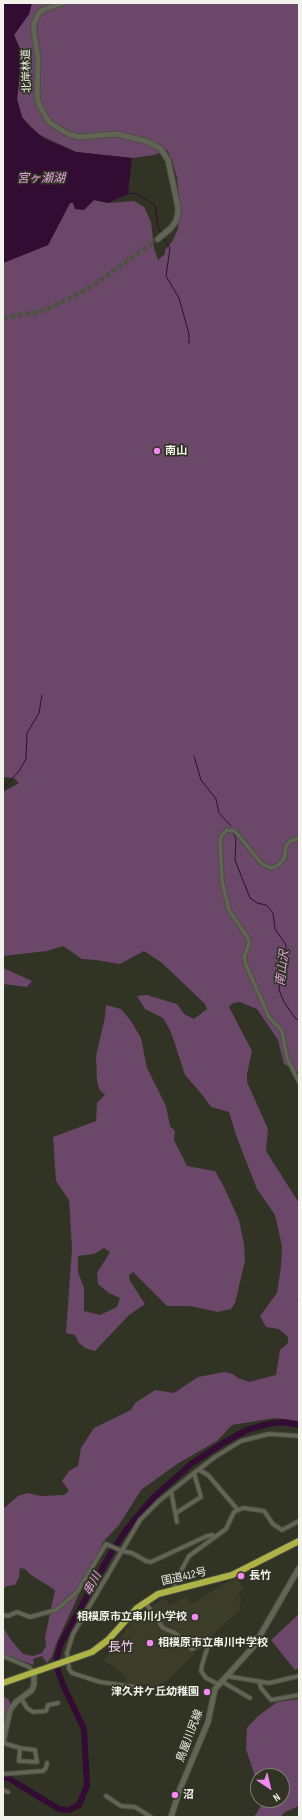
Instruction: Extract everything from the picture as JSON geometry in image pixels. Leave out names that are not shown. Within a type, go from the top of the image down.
[{"type":"highway","name":"国道412号","points":[[34,1672],[88,1654],[100,1646],[145,1602],[158,1594],[232,1575],[267,1555],[299,1541]]},
{"type":"highway","points":[[3,1683],[34,1672]]},
{"type":"main road","name":"北岸林道","points":[[62,3],[43,10],[39,13],[34,23],[38,59],[37,97],[42,112],[53,126],[68,134],[79,137],[107,134],[126,136],[156,145],[165,154],[172,178],[178,213],[176,221],[168,231],[159,238]]},
{"type":"main road","name":"鳥屋川尻線","points":[[171,1817],[180,1789],[208,1722],[212,1697],[220,1683],[245,1658],[254,1646],[297,1574],[299,1568]]},
{"type":"main road","points":[[3,1742],[10,1710],[15,1702],[32,1689],[34,1672]]},
{"type":"street","points":[[299,838],[290,841],[286,846],[284,859],[271,868],[262,864],[235,831],[227,830],[222,834],[220,840],[222,881],[231,914],[249,940],[245,962],[269,1018],[282,1031],[288,1058],[299,1082]]},
{"type":"street","points":[[136,1687],[100,1682],[72,1673],[69,1670],[66,1661],[71,1638],[140,1520],[159,1501],[214,1457],[241,1441],[269,1434],[299,1436]]},
{"type":"street","points":[[199,1470],[208,1474],[238,1510]]},
{"type":"street","points":[[176,1513],[201,1497],[194,1473]]},
{"type":"street","points":[[171,1491],[177,1522]]},
{"type":"street","points":[[176,1589],[174,1584],[189,1556],[226,1529],[232,1515],[238,1510],[243,1508],[264,1511],[273,1524],[282,1530],[299,1521]]},
{"type":"street","points":[[3,1615],[8,1616],[17,1612],[30,1617],[56,1610],[76,1592],[105,1545],[108,1544],[121,1551],[132,1553],[146,1561],[151,1562],[207,1536],[212,1535],[216,1537]]},
{"type":"street","points":[[145,1602],[163,1628],[175,1633],[192,1649],[207,1642],[208,1649],[201,1671],[206,1678],[220,1683],[250,1698]]},
{"type":"street","points":[[3,1656],[29,1666],[34,1672]]},
{"type":"street","points":[[226,1676],[273,1682],[299,1676]]},
{"type":"street","points":[[259,1681],[261,1688],[271,1700],[299,1695]]},
{"type":"street","points":[[21,1698],[27,1708],[33,1712],[46,1711],[48,1705],[58,1703]]},
{"type":"street","points":[[3,1742],[20,1748],[34,1750],[37,1762],[19,1761],[20,1748]]},
{"type":"street","points":[[3,1774],[43,1771],[46,1768],[47,1763]]},
{"type":"street","points":[[3,1790],[8,1792]]},
{"type":"street","points":[[106,1796],[120,1805],[135,1807],[151,1817]]},
{"type":"shaded area","points":[[32,3],[299,3],[299,1073],[284,1064],[278,1040],[257,1009],[240,1002],[233,1003],[229,1007],[252,1051],[247,1074],[247,1082],[268,1129],[266,1151],[299,1203],[299,1299],[297,1300],[299,1301],[299,1421],[275,1418],[232,1425],[217,1441],[177,1464],[141,1490],[119,1525],[103,1542],[56,1644],[52,1656],[47,1663],[42,1656],[33,1659],[34,1665],[5,1655],[3,1651],[3,1627],[11,1640],[23,1654],[33,1656],[42,1653],[46,1646],[45,1637],[55,1590],[31,1575],[25,1569],[20,1568],[19,1577],[15,1585],[7,1586],[3,1589],[3,1509],[18,1496],[27,1493],[41,1496],[64,1495],[69,1491],[62,1481],[69,1471],[78,1466],[81,1448],[94,1428],[131,1410],[135,1403],[155,1390],[174,1393],[198,1377],[224,1372],[233,1374],[238,1378],[249,1382],[276,1375],[280,1350],[288,1343],[288,1337],[279,1329],[266,1327],[260,1316],[277,1293],[281,1267],[282,1246],[275,1215],[257,1189],[237,1138],[229,1112],[211,1107],[185,1075],[171,1032],[163,1018],[145,1009],[137,996],[147,995],[177,1004],[184,1014],[194,1019],[207,1009],[205,1004],[162,963],[144,951],[120,964],[82,959],[63,946],[47,951],[3,956],[3,792],[19,783],[14,778],[3,777],[3,263],[48,245],[70,203],[94,200],[109,203],[134,201],[144,207],[151,222],[154,248],[158,260],[165,254],[165,250],[172,242],[178,229],[180,207],[177,178],[172,160],[167,150],[154,155],[132,158],[76,152],[38,134],[22,117],[17,99],[22,54],[14,35],[29,14]]},
{"type":"shaded area","points":[[3,968],[32,981],[27,987],[3,984]]},
{"type":"shaded area","points":[[106,1005],[121,1009],[131,1021],[141,1038],[147,1068],[166,1106],[170,1126],[175,1131],[174,1140],[187,1166],[215,1171],[239,1220],[244,1244],[245,1261],[235,1303],[231,1309],[218,1312],[190,1306],[167,1306],[133,1272],[129,1275],[130,1281],[145,1304],[129,1315],[95,1351],[85,1348],[78,1342],[75,1335],[66,1333],[72,1248],[69,1200],[56,1181],[53,1137],[96,1121],[97,1103],[105,1095],[99,1089],[96,1056],[105,1017]],"holes":[[[104,1248],[110,1252],[97,1273],[98,1284],[109,1293],[120,1298],[117,1307],[100,1315],[84,1311],[84,1288],[78,1272],[78,1256],[94,1254]]]},
{"type":"shaded area","name":"相模原市立串川小学校","points":[[237,1578],[244,1589],[238,1593],[241,1597],[239,1606],[241,1609],[207,1640],[193,1648],[170,1626],[163,1626],[151,1607],[165,1598],[170,1606],[186,1596],[191,1603],[195,1603],[223,1584]]},
{"type":"shaded area","name":"相模原市立串川中学校","points":[[144,1611],[150,1614],[150,1617],[162,1631],[175,1635],[195,1653],[167,1681],[152,1688],[148,1684],[136,1686],[123,1684],[127,1677],[103,1660],[111,1652],[131,1623]]},
{"type":"shaded area","points":[[299,1614],[299,1668],[295,1670],[271,1640]]},
{"type":"shaded area","points":[[3,1696],[9,1700],[11,1707],[3,1739]]},
{"type":"shaded area","points":[[299,1699],[299,1806],[285,1812],[280,1817],[254,1817],[260,1808],[290,1808],[290,1768],[252,1768],[246,1749],[247,1728],[257,1717],[277,1702]]},
{"type":"water","name":"宮ヶ瀬湖","points":[[3,3],[32,3],[29,14],[14,35],[22,53],[17,99],[22,117],[29,126],[45,139],[76,152],[132,158],[128,194],[108,203],[94,200],[84,210],[75,209],[73,203],[70,203],[48,245],[3,263]]},
{"type":"waterway","points":[[128,193],[137,194],[155,205],[158,227],[161,233]]},
{"type":"waterway","points":[[163,238],[170,248],[166,276],[179,298],[189,334],[189,343]]},
{"type":"waterway","points":[[3,789],[19,771],[26,759],[27,733],[39,713],[42,695]]},
{"type":"waterway","name":"南山沢","points":[[194,756],[201,780],[216,799],[219,813],[231,826]]},
{"type":"waterway","name":"南山沢","points":[[233,833],[236,839],[235,860],[250,898],[257,903],[266,905],[273,913],[275,929],[286,945],[286,963],[281,971],[279,990],[284,1002],[295,1018],[299,1021]]},
{"type":"waterway","name":"串川","points":[[3,1777],[8,1778],[59,1809],[69,1810],[79,1805],[87,1786],[84,1729],[63,1685],[58,1671],[57,1657],[61,1643],[112,1551],[126,1530],[153,1498],[191,1464],[223,1443],[247,1430],[268,1424],[283,1422],[299,1425]]},
{"type":"tunnel","points":[[3,318],[42,311],[69,299],[98,282],[158,239]]},
{"type":"place","name":"南山","points":[[157,451]]},
{"type":"place","name":"長竹","points":[[241,1576]]},
{"type":"place","name":"相模原市立串川小学校","points":[[195,1617]]},
{"type":"place","name":"相模原市立串川中学校","points":[[150,1643]]},
{"type":"place","name":"津久井ケ丘幼稚園","points":[[207,1692]]},
{"type":"place","name":"沼","points":[[175,1795]]},
{"type":"district","name":"長竹","points":[[121,1648]]}]
